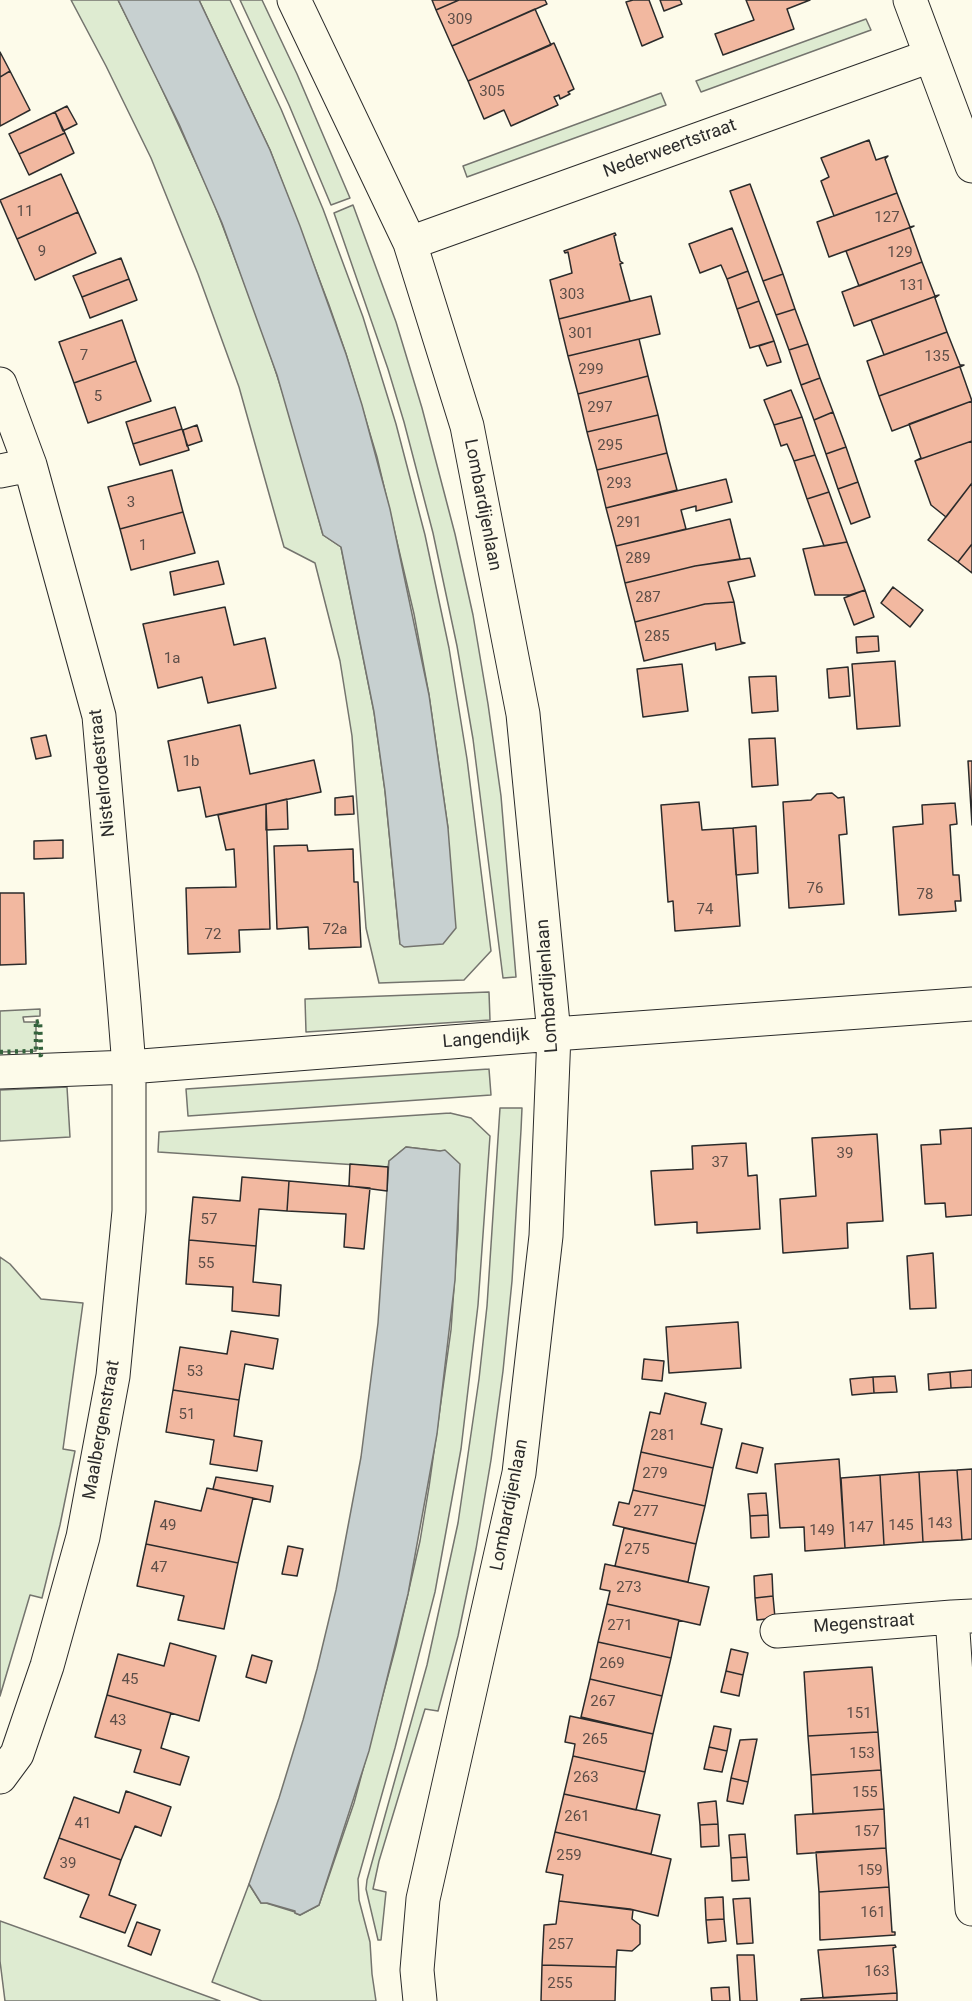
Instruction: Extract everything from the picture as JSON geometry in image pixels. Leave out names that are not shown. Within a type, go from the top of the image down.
[{"type":"street","name":"Lombardijenlaan","points":[[294,0],[410,243],[467,426],[523,714],[554,1034],[546,1236],[519,1473],[423,1899],[417,1970],[420,2001]]},
{"type":"street","points":[[910,0],[972,166]]},
{"type":"street","name":"Nederweertstraat","points":[[410,243],[930,56]]},
{"type":"street","name":"Nistelrodestraat","points":[[0,384],[15,468],[99,716],[129,1067]]},
{"type":"street","name":"Langendijk","points":[[0,1072],[129,1067],[972,1004]]},
{"type":"street","name":"Maalbergenstraat","points":[[0,1778],[16,1754],[47,1666],[83,1537],[113,1376],[129,1211],[129,1067]]},
{"type":"street","name":"Megenstraat","points":[[777,1631],[962,1617],[972,1909]]},
{"type":"green space","points":[[71,0],[118,0],[156,76],[212,198],[260,324],[294,427],[323,535],[341,547],[374,712],[385,791],[400,944],[448,828],[429,695],[414,614],[377,457],[329,305],[270,150],[199,0],[230,0],[281,109],[323,209],[363,317],[396,424],[425,535],[449,648],[467,759],[491,951],[464,980],[379,983],[366,928],[352,736],[340,661],[315,563],[284,547],[239,387],[198,274],[151,158]]},
{"type":"green space","points":[[240,0],[262,0],[297,74],[350,198],[331,205],[289,105]]},
{"type":"green space","points":[[866,19],[871,30],[701,92],[696,81]]},
{"type":"green space","points":[[661,93],[666,105],[467,177],[463,166]]},
{"type":"green space","points":[[353,205],[396,322],[422,408],[455,534],[473,615],[501,796],[516,977],[503,978],[473,739],[457,646],[433,533],[388,369],[334,213]]},
{"type":"green space","points":[[489,992],[490,1020],[306,1032],[305,999]]},
{"type":"green space","points":[[40,1009],[40,1016],[23,1017],[24,1022],[36,1022],[36,1051],[0,1052],[0,1011]]},
{"type":"green space","points":[[489,1069],[491,1095],[188,1116],[186,1089]]},
{"type":"green space","points":[[67,1087],[70,1137],[0,1141],[0,1090]]},
{"type":"green space","points":[[500,1108],[522,1108],[512,1281],[491,1460],[458,1636],[438,1711],[425,1709],[379,1861],[373,1889],[386,1892],[381,1940],[378,1940],[366,1889],[367,1880],[427,1665],[458,1523],[487,1306]]},
{"type":"green space","points":[[450,1113],[471,1118],[490,1136],[478,1305],[461,1449],[435,1592],[358,1879],[359,1900],[370,1942],[376,2001],[262,2001],[212,1982],[249,1884],[261,1903],[300,1915],[319,1905],[354,1803],[396,1646],[420,1541],[429,1487],[451,1330],[458,1230],[459,1165],[440,1151],[406,1147],[389,1161],[388,1167],[158,1152],[159,1132]]},
{"type":"green space","points":[[0,1257],[10,1264],[41,1299],[83,1303],[63,1449],[75,1451],[60,1525],[42,1598],[30,1595],[0,1696]]},
{"type":"green space","points":[[0,1921],[220,2001],[5,2001],[0,1961]]},
{"type":"shaded area","points":[[118,0],[199,0],[270,150],[346,354],[390,509],[429,695],[448,828],[456,928],[443,944],[404,947],[400,944],[385,791],[374,712],[341,547],[323,535],[277,375],[222,223],[179,124]]},
{"type":"shaded area","points":[[406,1147],[445,1150],[460,1164],[455,1280],[437,1434],[408,1594],[369,1751],[319,1905],[300,1915],[295,1911],[261,1903],[249,1884],[303,1720],[336,1590],[361,1457],[378,1323],[389,1161]]},
{"type":"building","points":[[432,0],[459,0],[436,10]]},
{"type":"building","points":[[459,0],[545,0],[547,4],[452,46],[436,10]]},
{"type":"building","points":[[649,0],[663,37],[642,46],[626,2]]},
{"type":"building","points":[[660,0],[680,0],[682,4],[664,11]]},
{"type":"building","points":[[746,0],[810,0],[787,9],[794,29],[723,55],[715,34],[754,20]]},
{"type":"building","points":[[535,9],[551,45],[468,81],[452,46]]},
{"type":"building","points":[[554,43],[574,89],[568,92],[570,94],[560,99],[559,95],[554,97],[558,105],[511,126],[504,110],[484,119],[468,81]]},
{"type":"building","points":[[0,52],[10,71],[0,77]]},
{"type":"building","points":[[10,71],[30,110],[0,126],[0,77]]},
{"type":"building","points":[[67,106],[77,124],[63,131],[55,112]]},
{"type":"building","points":[[55,112],[65,133],[19,154],[9,134]]},
{"type":"building","points":[[65,133],[74,153],[29,175],[19,154]]},
{"type":"building","points":[[869,140],[876,160],[888,156],[885,159],[897,193],[834,216],[821,181],[829,177],[821,158]]},
{"type":"building","points":[[61,174],[78,212],[17,239],[0,200]]},
{"type":"building","points":[[750,184],[783,274],[763,281],[730,191]]},
{"type":"building","points":[[897,193],[910,227],[914,226],[829,257],[817,222]]},
{"type":"building","points":[[78,212],[96,253],[35,280],[17,239]]},
{"type":"building","points":[[914,226],[910,228],[922,262],[859,286],[846,251]]},
{"type":"building","points":[[732,228],[748,271],[727,279],[721,265],[700,273],[689,244]]},
{"type":"building","points":[[615,233],[630,301],[559,319],[550,280],[572,273],[568,252],[564,251]]},
{"type":"building","points":[[121,258],[129,279],[82,297],[73,276]]},
{"type":"building","points":[[922,262],[935,296],[939,295],[854,326],[842,292]]},
{"type":"building","points":[[748,271],[759,301],[737,309],[727,279]]},
{"type":"building","points":[[783,274],[795,309],[776,315],[763,281]]},
{"type":"building","points":[[129,279],[137,300],[90,318],[82,297]]},
{"type":"building","points":[[939,295],[935,298],[947,332],[884,355],[871,320]]},
{"type":"building","points":[[651,296],[660,334],[568,356],[559,319]]},
{"type":"building","points":[[759,301],[774,341],[750,348],[737,309]]},
{"type":"building","points":[[795,309],[808,344],[789,350],[776,315]]},
{"type":"building","points":[[122,320],[136,361],[74,383],[59,342]]},
{"type":"building","points":[[947,332],[960,365],[964,365],[879,396],[867,361]]},
{"type":"building","points":[[639,339],[648,376],[578,394],[568,356]]},
{"type":"building","points":[[774,341],[781,362],[767,366],[759,346]]},
{"type":"building","points":[[808,344],[820,378],[801,385],[789,350]]},
{"type":"building","points":[[136,361],[151,401],[88,423],[74,383]]},
{"type":"building","points":[[964,365],[960,367],[972,401],[892,431],[879,396]]},
{"type":"building","points":[[648,376],[658,415],[587,432],[578,394]]},
{"type":"building","points":[[820,378],[833,412],[814,420],[801,385]]},
{"type":"building","points":[[791,390],[802,417],[774,425],[764,400]]},
{"type":"building","points":[[972,401],[972,441],[915,461],[921,458],[909,424]]},
{"type":"building","points":[[175,407],[182,429],[133,444],[126,422]]},
{"type":"building","points":[[833,412],[846,447],[826,454],[814,420]]},
{"type":"building","points":[[658,415],[667,453],[597,470],[587,432]]},
{"type":"building","points":[[802,417],[815,455],[794,461],[787,444],[781,446],[774,425]]},
{"type":"building","points":[[197,425],[202,441],[187,446],[183,430]]},
{"type":"building","points":[[182,429],[189,450],[140,465],[133,444]]},
{"type":"building","points":[[972,441],[972,483],[946,517],[931,505],[915,461]]},
{"type":"building","points":[[846,447],[858,482],[838,489],[826,454]]},
{"type":"building","points":[[667,453],[677,490],[606,508],[597,470]]},
{"type":"building","points":[[815,455],[829,492],[807,499],[794,461]]},
{"type":"building","points":[[172,470],[183,512],[120,529],[108,487]]},
{"type":"building","points":[[726,479],[732,502],[696,511],[696,506],[681,510],[686,529],[616,546],[606,508]]},
{"type":"building","points":[[858,482],[870,517],[851,524],[838,489]]},
{"type":"building","points":[[972,483],[972,544],[958,562],[928,540]]},
{"type":"building","points":[[829,492],[847,542],[824,546],[807,499]]},
{"type":"building","points":[[183,512],[195,553],[131,570],[120,529]]},
{"type":"building","points":[[730,519],[740,559],[695,566],[625,583],[616,546]]},
{"type":"building","points":[[847,542],[865,590],[850,595],[815,595],[803,549]]},
{"type":"building","points":[[972,544],[972,573],[958,562]]},
{"type":"building","points":[[750,558],[755,576],[728,582],[734,602],[705,604],[635,622],[625,583],[695,566]]},
{"type":"building","points":[[218,561],[224,584],[174,595],[170,572]]},
{"type":"building","points":[[893,587],[923,610],[910,627],[881,603]]},
{"type":"building","points":[[865,590],[874,617],[854,625],[844,598]]},
{"type":"building","points":[[734,602],[741,642],[745,643],[716,650],[715,643],[644,661],[635,622],[705,604]]},
{"type":"building","points":[[225,607],[234,645],[265,638],[276,688],[208,703],[202,677],[158,688],[143,624]]},
{"type":"building","points":[[878,636],[879,651],[857,653],[856,637]]},
{"type":"building","points":[[895,661],[900,726],[857,729],[852,664]]},
{"type":"building","points":[[682,664],[688,711],[643,717],[637,669]]},
{"type":"building","points":[[848,667],[850,696],[829,698],[827,669]]},
{"type":"building","points":[[776,676],[778,711],[752,713],[749,677]]},
{"type":"building","points":[[240,725],[250,774],[314,760],[321,792],[206,817],[200,787],[178,791],[168,741]]},
{"type":"building","points":[[46,735],[51,756],[36,759],[31,738]]},
{"type":"building","points":[[775,738],[778,785],[752,787],[749,739]]},
{"type":"building","points":[[968,761],[972,761],[972,825]]},
{"type":"building","points":[[832,793],[838,798],[844,797],[847,834],[839,835],[844,904],[789,908],[783,802],[811,800],[817,794]]},
{"type":"building","points":[[353,796],[354,814],[335,815],[335,798]]},
{"type":"building","points":[[287,799],[288,829],[266,830],[266,804]]},
{"type":"building","points":[[699,802],[702,830],[733,828],[740,926],[675,931],[673,901],[668,902],[661,805]]},
{"type":"building","points":[[955,803],[957,824],[950,825],[953,875],[959,875],[961,901],[955,901],[956,911],[899,915],[893,827],[923,824],[922,805]]},
{"type":"building","points":[[266,804],[270,929],[239,930],[240,952],[188,954],[186,888],[236,887],[234,849],[226,850],[218,815]]},
{"type":"building","points":[[756,826],[758,873],[736,875],[733,828]]},
{"type":"building","points":[[63,840],[63,858],[34,859],[34,841]]},
{"type":"building","points":[[307,845],[308,851],[353,849],[354,882],[358,882],[361,947],[309,949],[308,927],[277,929],[274,846]]},
{"type":"building","points":[[0,893],[24,893],[26,964],[0,965]]},
{"type":"building","points":[[972,1128],[972,1215],[946,1217],[945,1203],[925,1204],[921,1145],[941,1144],[940,1130]]},
{"type":"building","points":[[877,1134],[883,1221],[847,1223],[848,1248],[783,1253],[780,1199],[816,1196],[812,1138]]},
{"type":"building","points":[[746,1143],[748,1176],[757,1175],[760,1229],[697,1233],[697,1222],[655,1225],[651,1171],[693,1169],[692,1146]]},
{"type":"building","points":[[350,1164],[388,1167],[387,1191],[349,1186]]},
{"type":"building","points":[[242,1177],[289,1181],[287,1211],[259,1209],[256,1246],[189,1240],[193,1197],[240,1201]]},
{"type":"building","points":[[289,1181],[370,1188],[364,1249],[344,1247],[346,1214],[287,1211]]},
{"type":"building","points":[[189,1240],[256,1246],[253,1282],[281,1285],[279,1316],[232,1311],[233,1287],[186,1284]]},
{"type":"building","points":[[933,1253],[936,1308],[910,1309],[907,1256]]},
{"type":"building","points":[[738,1322],[741,1368],[669,1373],[666,1327]]},
{"type":"building","points":[[231,1331],[278,1339],[273,1369],[245,1364],[239,1400],[173,1390],[180,1347],[227,1354]]},
{"type":"building","points":[[644,1359],[664,1361],[662,1381],[642,1379]]},
{"type":"building","points":[[972,1370],[972,1387],[951,1388],[950,1372]]},
{"type":"building","points":[[950,1372],[951,1388],[929,1390],[928,1374]]},
{"type":"building","points":[[895,1376],[897,1392],[874,1393],[873,1377]]},
{"type":"building","points":[[873,1377],[874,1393],[852,1395],[850,1379]]},
{"type":"building","points":[[173,1390],[239,1400],[234,1436],[262,1441],[257,1471],[210,1464],[214,1440],[166,1432]]},
{"type":"building","points":[[665,1393],[706,1403],[701,1424],[722,1429],[713,1468],[641,1452],[650,1412],[660,1414]]},
{"type":"building","points":[[742,1443],[763,1448],[757,1473],[736,1468]]},
{"type":"building","points":[[641,1452],[713,1468],[705,1506],[633,1490]]},
{"type":"building","points":[[839,1459],[845,1548],[805,1551],[804,1527],[780,1528],[775,1464]]},
{"type":"building","points":[[972,1469],[972,1539],[962,1540],[957,1470]]},
{"type":"building","points":[[957,1470],[962,1540],[923,1542],[919,1472]]},
{"type":"building","points":[[919,1472],[923,1542],[884,1545],[880,1475]]},
{"type":"building","points":[[880,1475],[884,1545],[845,1548],[841,1478]]},
{"type":"building","points":[[216,1477],[273,1486],[270,1502],[213,1489]]},
{"type":"building","points":[[207,1488],[253,1498],[238,1563],[146,1544],[155,1501],[201,1511]]},
{"type":"building","points":[[633,1490],[705,1506],[696,1544],[613,1525],[619,1502],[629,1504]]},
{"type":"building","points":[[766,1493],[768,1515],[750,1516],[748,1494]]},
{"type":"building","points":[[768,1515],[769,1537],[751,1538],[750,1516]]},
{"type":"building","points":[[624,1528],[696,1544],[688,1582],[615,1566]]},
{"type":"building","points":[[146,1544],[238,1563],[224,1629],[178,1620],[184,1596],[137,1586]]},
{"type":"building","points":[[288,1546],[303,1549],[297,1576],[282,1574]]},
{"type":"building","points":[[605,1564],[709,1587],[700,1625],[607,1604],[610,1591],[600,1589]]},
{"type":"building","points":[[772,1574],[773,1596],[755,1598],[754,1576]]},
{"type":"building","points":[[773,1596],[775,1618],[757,1620],[755,1598]]},
{"type":"building","points":[[607,1604],[679,1620],[671,1658],[598,1642]]},
{"type":"building","points":[[598,1642],[671,1658],[662,1696],[590,1679]]},
{"type":"building","points":[[170,1643],[216,1656],[199,1721],[107,1695],[118,1654],[164,1666]]},
{"type":"building","points":[[731,1649],[748,1653],[743,1675],[726,1671]]},
{"type":"building","points":[[252,1655],[272,1661],[266,1683],[246,1677]]},
{"type":"building","points":[[872,1667],[878,1732],[808,1736],[804,1672]]},
{"type":"building","points":[[726,1671],[743,1675],[739,1696],[721,1692]]},
{"type":"building","points":[[590,1679],[662,1696],[653,1734],[581,1717]]},
{"type":"building","points":[[107,1695],[171,1713],[161,1748],[189,1757],[180,1785],[134,1772],[141,1750],[95,1737]]},
{"type":"building","points":[[570,1716],[653,1734],[645,1772],[573,1756],[575,1744],[565,1742]]},
{"type":"building","points":[[714,1726],[731,1729],[727,1751],[709,1747]]},
{"type":"building","points":[[878,1732],[881,1770],[811,1775],[808,1736]]},
{"type":"building","points":[[757,1739],[748,1782],[731,1778],[740,1740]]},
{"type":"building","points":[[709,1747],[727,1751],[722,1772],[704,1769]]},
{"type":"building","points":[[573,1756],[645,1772],[636,1810],[564,1794]]},
{"type":"building","points":[[881,1770],[884,1809],[813,1814],[811,1775]]},
{"type":"building","points":[[731,1778],[748,1782],[743,1804],[727,1801]]},
{"type":"building","points":[[126,1791],[171,1807],[161,1836],[135,1826],[121,1860],[59,1838],[74,1797],[119,1813]]},
{"type":"building","points":[[564,1794],[660,1815],[651,1854],[555,1832]]},
{"type":"building","points":[[716,1801],[718,1824],[700,1825],[698,1803]]},
{"type":"building","points":[[884,1809],[886,1848],[797,1854],[795,1815]]},
{"type":"building","points":[[718,1824],[719,1846],[701,1847],[700,1825]]},
{"type":"building","points":[[555,1832],[671,1859],[658,1916],[630,1909],[559,1901],[563,1875],[546,1872]]},
{"type":"building","points":[[745,1834],[747,1857],[731,1858],[729,1835]]},
{"type":"building","points":[[59,1838],[121,1860],[109,1895],[136,1905],[125,1933],[80,1917],[89,1895],[44,1878]]},
{"type":"building","points":[[886,1848],[889,1887],[819,1892],[816,1852]]},
{"type":"building","points":[[747,1857],[749,1880],[732,1881],[731,1858]]},
{"type":"building","points":[[889,1887],[892,1932],[895,1932],[895,1935],[820,1940],[819,1892]]},
{"type":"building","points":[[723,1897],[724,1919],[706,1920],[705,1898]]},
{"type":"building","points":[[750,1898],[753,1943],[737,1944],[733,1899]]},
{"type":"building","points":[[559,1901],[633,1910],[632,1919],[640,1925],[640,1944],[632,1951],[617,1950],[616,1967],[542,1965],[544,1925],[556,1924]]},
{"type":"building","points":[[724,1919],[726,1941],[708,1943],[706,1920]]},
{"type":"building","points":[[137,1922],[160,1930],[151,1955],[128,1946]]},
{"type":"building","points":[[895,1945],[896,1947],[893,1948],[897,1993],[823,1998],[818,1950]]},
{"type":"building","points":[[737,1955],[754,1955],[757,2001],[740,2001]]},
{"type":"building","points":[[542,1965],[616,1967],[615,2001],[541,2001]]},
{"type":"building","points":[[729,1987],[730,2001],[712,2001],[711,1988]]},
{"type":"building","points":[[897,1993],[897,2001],[801,2001],[801,1999]]},
{"type":"hedge","points":[[36,1022],[40,1021],[41,1055],[36,1055]]},
{"type":"hedge","points":[[0,1052],[36,1051],[36,1022]]}]
